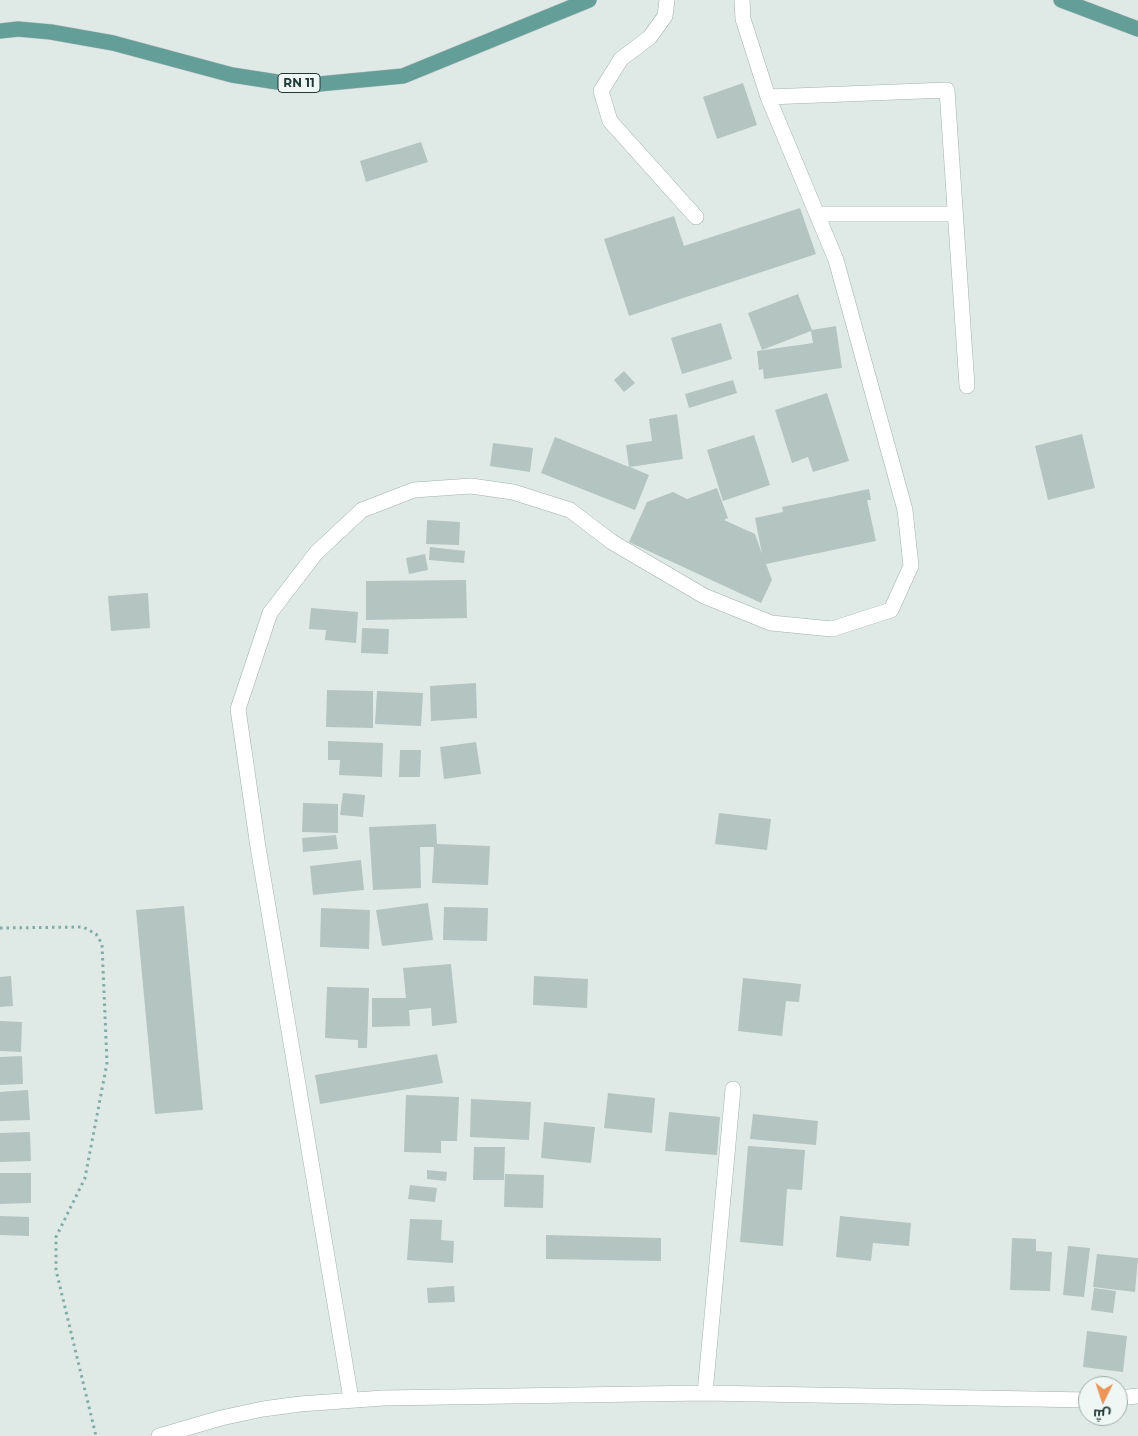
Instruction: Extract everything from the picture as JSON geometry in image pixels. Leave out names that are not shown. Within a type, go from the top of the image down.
[{"type":"main road","name":"RN 11","points":[[0,31],[51,32],[113,43],[232,75],[277,82],[319,84],[402,76],[589,0]]},
{"type":"main road","points":[[1062,0],[1138,29]]},
{"type":"street","points":[[667,0],[665,16],[650,37],[621,59],[601,91],[610,121],[696,217]]},
{"type":"street","points":[[351,1399],[258,847],[238,709],[270,613],[316,552],[362,510],[414,490],[471,486],[513,492],[570,510],[612,542],[704,596],[771,623],[832,629],[891,610],[911,566],[905,510],[836,260],[768,97],[743,19],[742,0]]},
{"type":"street","points":[[768,97],[947,90],[967,386]]},
{"type":"street","points":[[816,214],[955,214]]},
{"type":"street","points":[[705,1393],[733,1089]]},
{"type":"street","points":[[159,1436],[221,1418],[262,1409],[351,1399],[705,1393],[1078,1400]]},
{"type":"path","points":[[0,928],[83,926],[96,934],[102,944],[107,1063],[85,1178],[56,1236],[56,1270],[96,1436]]},
{"type":"building","points":[[743,83],[757,125],[717,139],[703,97]]},
{"type":"building","points":[[421,142],[428,162],[366,182],[360,161]]},
{"type":"building","points":[[800,208],[816,254],[629,316],[604,239],[674,216],[684,246]]},
{"type":"building","points":[[798,294],[812,330],[836,326],[842,368],[764,379],[763,369],[759,370],[757,351],[813,343],[811,331],[762,350],[748,313]]},
{"type":"building","points":[[721,323],[732,359],[682,374],[671,338]]},
{"type":"building","points":[[624,371],[635,383],[624,392],[614,380]]},
{"type":"building","points":[[733,380],[737,393],[689,408],[685,394]]},
{"type":"building","points":[[827,393],[849,461],[813,472],[808,457],[792,463],[775,410]]},
{"type":"building","points":[[677,414],[683,459],[630,467],[649,475],[635,510],[541,473],[555,437],[629,467],[626,445],[652,441],[649,419]]},
{"type":"building","points":[[1082,434],[1095,488],[1048,500],[1035,446]]},
{"type":"building","points":[[754,435],[770,485],[723,501],[707,450]]},
{"type":"building","points":[[493,443],[533,448],[530,472],[490,466]]},
{"type":"building","points":[[717,488],[728,518],[724,520],[755,534],[762,554],[755,518],[783,512],[782,507],[869,489],[871,500],[867,500],[876,541],[766,564],[772,580],[761,603],[629,542],[647,502],[673,492],[687,499]]},
{"type":"building","points":[[427,520],[460,522],[459,545],[426,544]]},
{"type":"building","points":[[430,547],[465,551],[464,563],[429,560]]},
{"type":"building","points":[[425,554],[428,570],[409,574],[406,558]]},
{"type":"building","points":[[466,580],[467,618],[366,620],[366,581]]},
{"type":"building","points":[[148,593],[150,628],[111,631],[108,596]]},
{"type":"building","points":[[311,608],[358,612],[356,643],[325,640],[326,630],[309,629]]},
{"type":"building","points":[[362,628],[389,629],[388,654],[361,653]]},
{"type":"building","points":[[476,683],[477,718],[431,721],[430,686]]},
{"type":"building","points":[[327,690],[373,691],[373,728],[326,727]]},
{"type":"building","points":[[377,691],[423,693],[421,726],[375,724]]},
{"type":"building","points":[[328,741],[383,743],[382,777],[339,775],[340,760],[328,760]]},
{"type":"building","points":[[476,742],[481,774],[444,779],[440,747]]},
{"type":"building","points":[[400,750],[421,750],[420,777],[399,777]]},
{"type":"building","points":[[343,793],[365,795],[363,817],[340,815]]},
{"type":"building","points":[[303,803],[338,804],[338,833],[302,832]]},
{"type":"building","points":[[719,813],[771,819],[767,850],[715,844]]},
{"type":"building","points":[[436,824],[437,844],[490,846],[488,885],[432,883],[434,847],[420,847],[421,888],[373,890],[369,827]]},
{"type":"building","points":[[336,835],[338,849],[303,852],[302,838]]},
{"type":"building","points":[[361,860],[364,890],[313,895],[310,866]]},
{"type":"building","points":[[428,903],[433,940],[382,946],[376,910]]},
{"type":"building","points":[[184,906],[203,1110],[155,1114],[136,910]]},
{"type":"building","points":[[444,907],[488,908],[487,941],[443,940]]},
{"type":"building","points":[[321,908],[370,910],[369,949],[320,947]]},
{"type":"building","points":[[451,964],[457,1023],[432,1026],[431,1008],[409,1010],[410,1026],[372,1027],[372,998],[406,998],[403,968]]},
{"type":"building","points":[[11,976],[13,1006],[0,1007],[0,977]]},
{"type":"building","points":[[534,976],[588,979],[587,1008],[533,1005]]},
{"type":"building","points":[[743,978],[801,984],[799,1002],[786,1001],[782,1036],[738,1031]]},
{"type":"building","points":[[327,987],[369,988],[367,1048],[358,1048],[358,1040],[325,1038]]},
{"type":"building","points":[[0,1021],[22,1022],[21,1052],[0,1051]]},
{"type":"building","points":[[437,1054],[443,1083],[320,1104],[315,1075]]},
{"type":"building","points":[[22,1056],[23,1084],[0,1085],[0,1057]]},
{"type":"building","points":[[28,1090],[30,1120],[0,1121],[0,1092]]},
{"type":"building","points":[[608,1093],[655,1098],[652,1133],[604,1128]]},
{"type":"building","points":[[406,1095],[459,1097],[457,1141],[441,1141],[441,1153],[404,1152]]},
{"type":"building","points":[[471,1099],[531,1102],[529,1140],[470,1137]]},
{"type":"building","points":[[669,1112],[720,1117],[717,1155],[665,1151]]},
{"type":"building","points":[[753,1114],[818,1121],[816,1145],[750,1139]]},
{"type":"building","points":[[544,1122],[595,1127],[591,1163],[541,1158]]},
{"type":"building","points":[[30,1132],[31,1161],[0,1162],[0,1133]]},
{"type":"building","points":[[748,1146],[805,1150],[802,1190],[787,1189],[783,1246],[740,1242]]},
{"type":"building","points":[[474,1147],[505,1147],[504,1180],[473,1180]]},
{"type":"building","points":[[427,1170],[447,1172],[446,1181],[427,1179]]},
{"type":"building","points":[[0,1173],[31,1173],[31,1203],[0,1204]]},
{"type":"building","points":[[505,1174],[544,1175],[543,1208],[504,1207]]},
{"type":"building","points":[[410,1185],[437,1188],[435,1202],[408,1199]]},
{"type":"building","points":[[0,1216],[29,1217],[29,1236],[0,1235]]},
{"type":"building","points":[[840,1216],[911,1223],[909,1246],[873,1243],[871,1261],[836,1257]]},
{"type":"building","points":[[410,1219],[442,1220],[441,1240],[454,1241],[453,1263],[407,1260]]},
{"type":"building","points":[[546,1235],[661,1238],[661,1261],[546,1259]]},
{"type":"building","points":[[1012,1238],[1036,1239],[1036,1251],[1052,1252],[1050,1291],[1010,1290]]},
{"type":"building","points":[[1068,1246],[1090,1248],[1084,1297],[1063,1295]]},
{"type":"building","points":[[1097,1254],[1138,1258],[1135,1292],[1093,1287]]},
{"type":"building","points":[[454,1286],[455,1302],[428,1303],[427,1288]]},
{"type":"building","points":[[1094,1288],[1116,1291],[1113,1313],[1091,1310]]},
{"type":"building","points":[[1087,1331],[1127,1336],[1123,1372],[1083,1367]]}]
